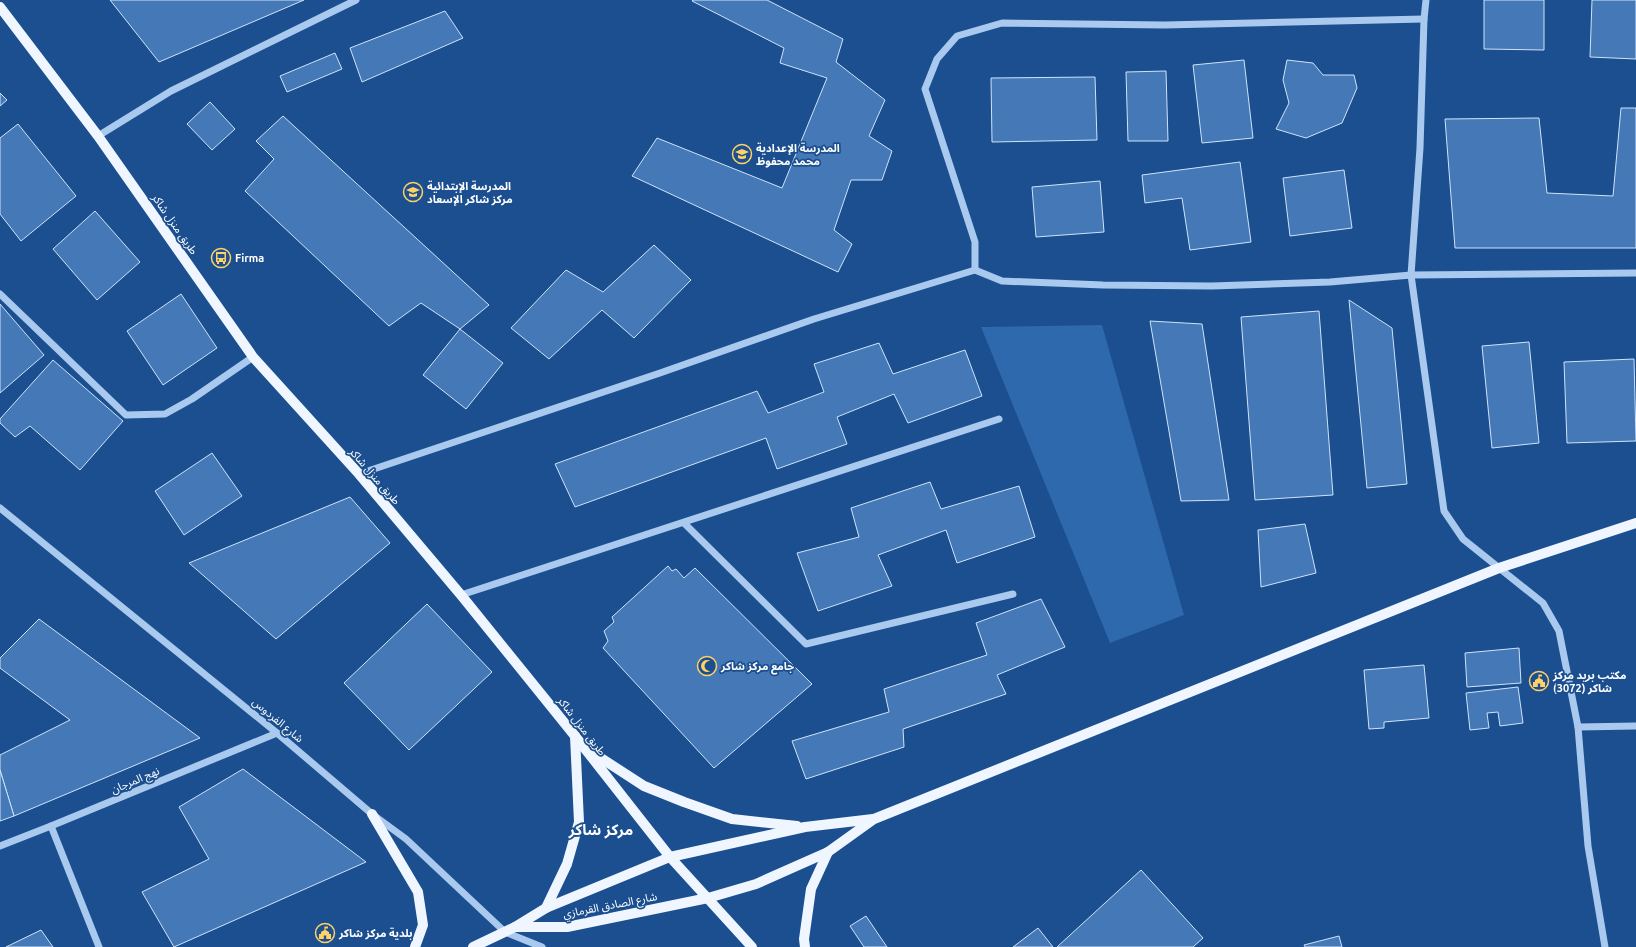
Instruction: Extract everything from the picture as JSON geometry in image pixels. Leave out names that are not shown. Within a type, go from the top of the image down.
[{"type":"main road","name":"طريق منزل شاكر","points":[[0,7],[98,136],[253,358],[359,474],[461,595],[670,857],[752,947]]},
{"type":"main road","points":[[583,747],[644,786],[690,805],[732,819],[805,827],[874,819],[1499,568],[1636,523]]},
{"type":"main road","points":[[546,908],[567,864],[579,822],[575,736]]},
{"type":"main road","points":[[372,814],[418,892],[423,925],[415,947]]},
{"type":"main road","name":"شارع الصادق القرمازي","points":[[515,927],[567,927],[708,898],[756,884],[828,852],[874,819]]},
{"type":"main road","name":"شارع الصادق القرمازي","points":[[473,947],[515,927],[546,908],[670,857],[805,827]]},
{"type":"main road","points":[[805,947],[804,939],[812,888],[828,852]]},
{"type":"street","points":[[98,136],[171,91],[356,0]]},
{"type":"street","points":[[1426,0],[1424,19],[1420,148],[1411,275],[1444,511],[1463,539],[1543,603],[1559,630],[1578,728],[1588,846],[1606,947]]},
{"type":"street","points":[[975,270],[976,242],[925,89],[937,59],[957,36],[1002,23],[1165,25],[1424,19]]},
{"type":"street","points":[[359,474],[660,373],[814,319],[975,270],[1002,281],[1103,285],[1212,286],[1330,282],[1411,275],[1636,273]]},
{"type":"street","points":[[0,294],[126,415],[165,414],[192,399],[253,358]]},
{"type":"street","points":[[461,595],[684,523],[999,418]]},
{"type":"street","name":"شارع الفردوس","points":[[0,508],[277,733],[372,814],[406,839],[505,932],[542,947]]},
{"type":"street","points":[[684,523],[806,644],[1013,594]]},
{"type":"street","points":[[1578,728],[1636,726]]},
{"type":"street","name":"نهج المرجان","points":[[0,846],[277,733]]},
{"type":"street","points":[[51,826],[99,947]]},
{"type":"shaded area","points":[[1102,325],[1184,615],[1110,643],[981,327]]},
{"type":"building","points":[[110,0],[304,0],[159,62]]},
{"type":"building","points":[[767,0],[843,39],[836,62],[885,100],[869,136],[892,151],[882,180],[851,180],[834,230],[852,244],[838,272],[632,176],[657,138],[782,188],[827,78],[780,63],[784,48],[692,1]]},
{"type":"building","points":[[1484,0],[1544,0],[1544,50],[1484,49]]},
{"type":"building","points":[[1592,0],[1636,0],[1636,59],[1590,57]]},
{"type":"building","points":[[445,11],[463,38],[362,82],[350,48]]},
{"type":"building","points":[[335,53],[342,69],[287,92],[280,76]]},
{"type":"building","points":[[1244,60],[1253,138],[1202,143],[1193,65]]},
{"type":"building","points":[[1287,60],[1313,63],[1323,75],[1354,75],[1357,88],[1342,123],[1306,138],[1276,129],[1289,103],[1283,80]]},
{"type":"building","points":[[1166,71],[1168,141],[1128,141],[1126,72]]},
{"type":"building","points":[[1095,77],[1097,140],[992,142],[991,78]]},
{"type":"building","points":[[0,93],[7,100],[0,106]]},
{"type":"building","points":[[210,102],[235,129],[212,150],[187,124]]},
{"type":"building","points":[[1621,108],[1636,108],[1636,248],[1455,248],[1445,119],[1539,118],[1547,193],[1613,196]]},
{"type":"building","points":[[283,116],[489,305],[460,329],[421,303],[389,326],[245,191],[274,159],[256,141]]},
{"type":"building","points":[[18,124],[76,196],[21,241],[0,214],[0,138]]},
{"type":"building","points":[[1240,162],[1251,242],[1190,250],[1182,198],[1145,203],[1142,175]]},
{"type":"building","points":[[1344,170],[1352,228],[1290,236],[1283,178]]},
{"type":"building","points":[[1100,181],[1104,232],[1036,237],[1032,187]]},
{"type":"building","points":[[95,211],[140,262],[97,300],[53,249]]},
{"type":"building","points":[[654,245],[691,280],[634,338],[602,310],[549,359],[511,328],[566,270],[603,292]]},
{"type":"building","points":[[181,294],[217,348],[163,385],[127,331]]},
{"type":"building","points":[[1349,300],[1392,328],[1407,484],[1367,488]]},
{"type":"building","points":[[0,304],[44,355],[0,393]]},
{"type":"building","points":[[1319,311],[1333,495],[1255,500],[1241,317]]},
{"type":"building","points":[[1150,321],[1202,324],[1229,500],[1181,501]]},
{"type":"building","points":[[460,329],[503,363],[466,409],[423,375]]},
{"type":"building","points":[[1529,342],[1539,443],[1492,448],[1482,346]]},
{"type":"building","points":[[879,343],[893,374],[965,350],[982,396],[908,423],[894,394],[837,417],[847,444],[777,469],[766,438],[575,507],[555,464],[757,391],[768,413],[824,392],[814,364]]},
{"type":"building","points":[[1634,359],[1636,441],[1567,443],[1564,362]]},
{"type":"building","points":[[53,360],[123,421],[80,470],[30,426],[15,437],[0,423],[0,419]]},
{"type":"building","points":[[212,453],[242,496],[184,535],[155,491]]},
{"type":"building","points":[[930,482],[941,509],[1019,486],[1035,537],[957,563],[946,530],[878,555],[892,586],[818,611],[797,553],[859,537],[851,508]]},
{"type":"building","points":[[350,497],[390,543],[276,639],[189,563]]},
{"type":"building","points":[[1305,524],[1316,573],[1261,587],[1258,530]]},
{"type":"building","name":"جامع مركز شاكر","points":[[668,566],[672,571],[676,569],[684,578],[695,568],[812,684],[714,768],[603,648],[608,641],[604,631],[614,622],[612,617]]},
{"type":"building","points":[[1041,599],[1065,647],[997,675],[1006,694],[903,729],[904,747],[806,779],[792,741],[889,712],[884,689],[987,655],[976,623]]},
{"type":"building","points":[[427,604],[492,672],[409,750],[344,683]]},
{"type":"building","points":[[39,619],[200,738],[14,816],[0,770],[0,755],[70,720],[0,668],[0,658]]},
{"type":"building","points":[[1519,648],[1521,683],[1467,687],[1465,653]]},
{"type":"building","points":[[1424,665],[1429,718],[1384,722],[1384,728],[1369,729],[1364,670]]},
{"type":"building","points":[[1518,687],[1523,723],[1500,726],[1498,712],[1487,713],[1489,728],[1470,730],[1466,693]]},
{"type":"building","points":[[243,769],[366,862],[174,947],[142,892],[209,859],[179,807]]},
{"type":"building","points":[[0,770],[14,816],[0,821]]},
{"type":"building","points":[[1141,870],[1203,938],[1193,947],[1057,947]]},
{"type":"building","points":[[866,916],[887,947],[864,947],[850,926]]},
{"type":"building","points":[[1038,928],[1053,947],[1013,947]]},
{"type":"building","points":[[41,930],[53,947],[6,947]]},
{"type":"building","points":[[1339,936],[1342,947],[1305,947],[1304,945]]},
{"type":"place","name":"المدرسة الإعدادية محمد محفوظ","points":[[742,154]]},
{"type":"place","name":"المدرسة الإبتدائية مركز شاكر الإسعاد","points":[[413,192]]},
{"type":"place","name":"Firma","points":[[221,258]]},
{"type":"place","name":"جامع مركز شاكر","points":[[707,666]]},
{"type":"place","name":"مكتب بريد مركز شاكر (3072)","points":[[1539,681]]},
{"type":"place","name":"بلدية مركز شاكر","points":[[325,933]]},
{"type":"district","name":"مركز شاكر","points":[[601,830]]}]
